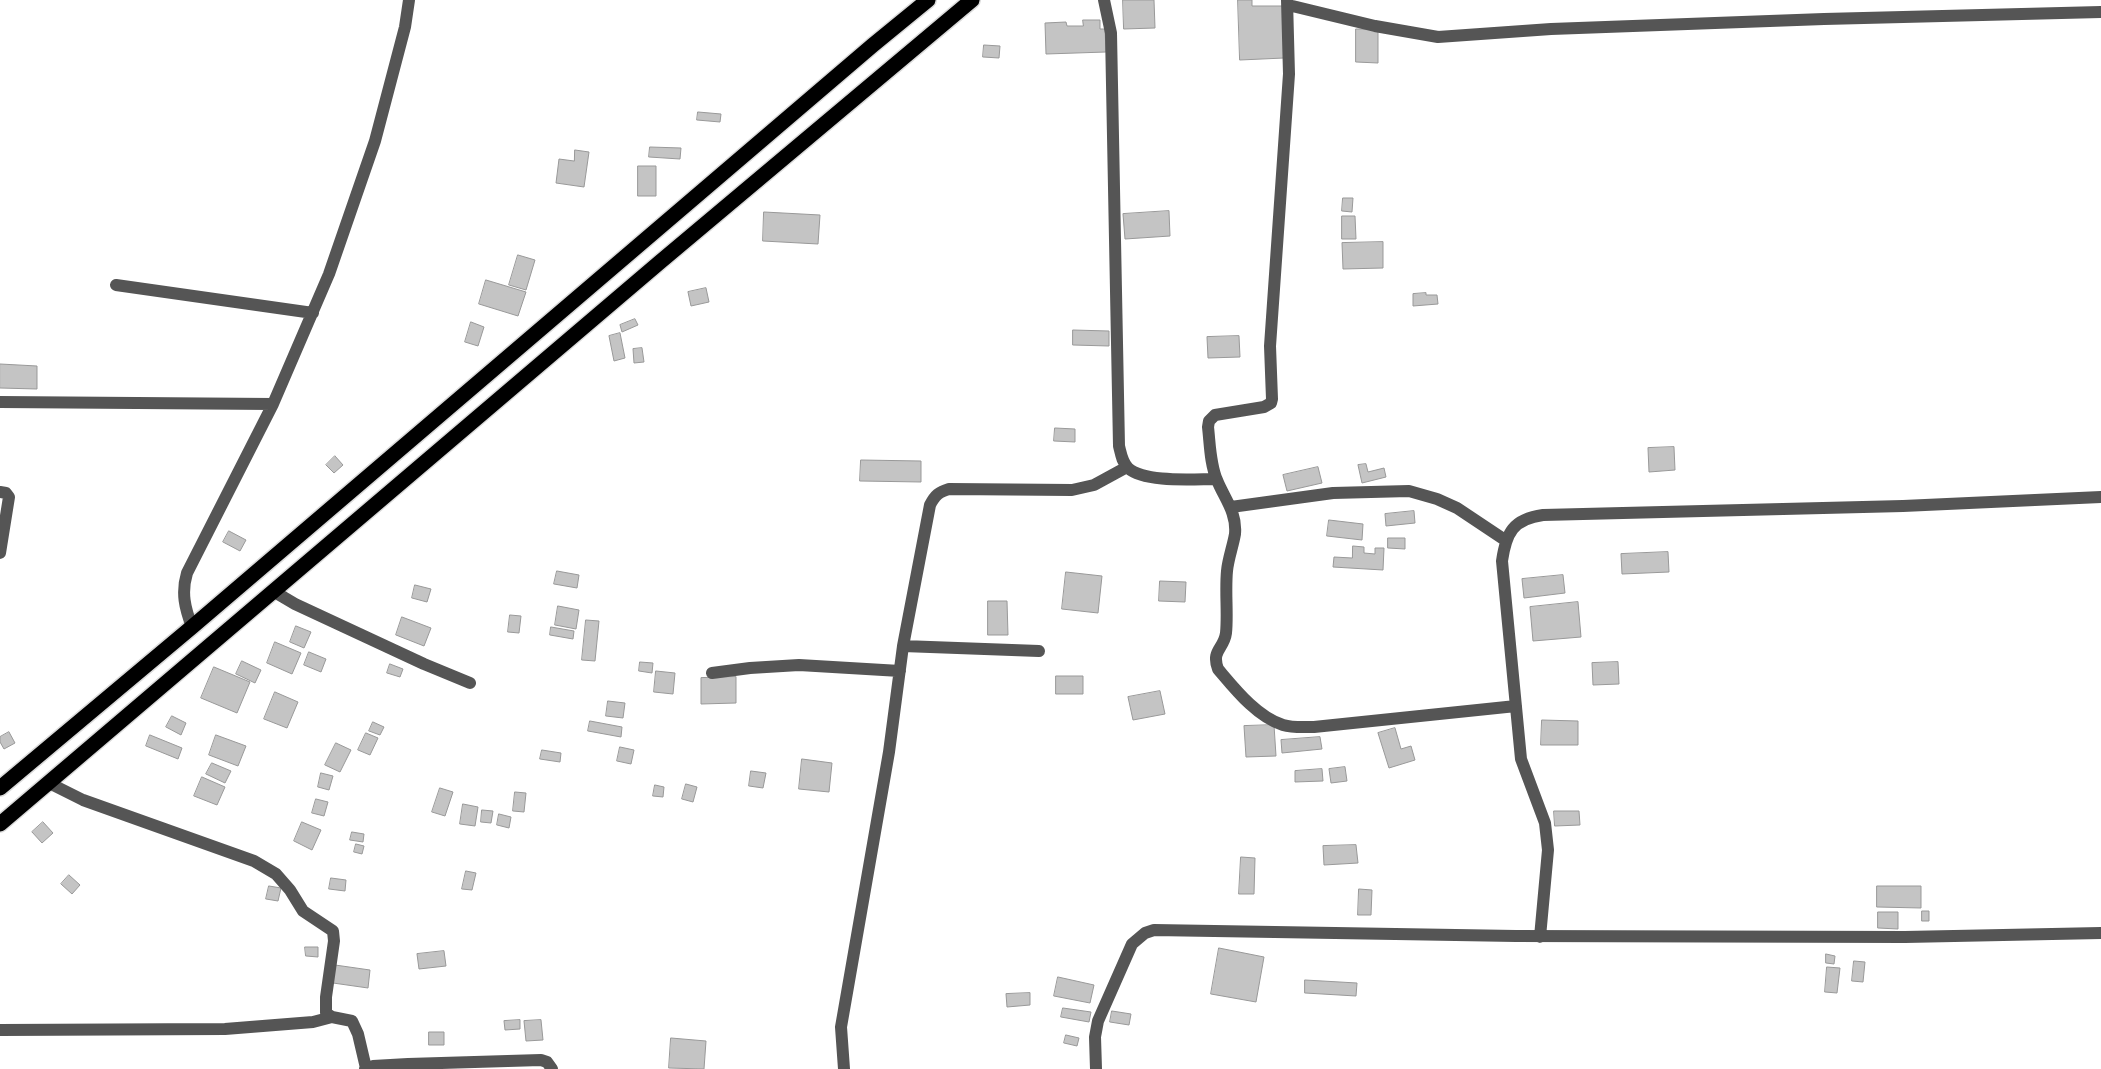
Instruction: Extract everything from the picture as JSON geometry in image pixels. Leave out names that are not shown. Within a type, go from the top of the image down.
[{"type":"highway","points":[[0,788],[192,627],[928,0]]},
{"type":"highway","points":[[0,824],[660,262],[972,0]]},
{"type":"street","points":[[192,627],[184,608],[183,595],[187,573],[273,404],[329,274],[374,140],[405,26],[409,0]]},
{"type":"street","points":[[1104,0],[1111,33],[1119,446],[1127,467],[1140,476],[1216,480]]},
{"type":"street","points":[[1516,706],[1314,728],[1296,727],[1275,722],[1244,699],[1218,669],[1216,663],[1216,652],[1226,633],[1227,569],[1235,521],[1231,507],[1216,480],[1212,464],[1209,421],[1215,415],[1268,405],[1272,395],[1270,346],[1289,74],[1288,2],[1375,26],[1438,37],[1551,29],[2101,12]]},
{"type":"street","points":[[116,286],[313,313]]},
{"type":"street","points":[[0,402],[273,404]]},
{"type":"street","points":[[844,1069],[841,1027],[889,752],[903,646],[930,505],[940,491],[949,489],[1080,489],[1094,485],[1127,467]]},
{"type":"street","points":[[1231,507],[1333,493],[1409,491],[1437,498],[1506,540]]},
{"type":"street","points":[[0,492],[6,493],[9,497],[0,553]]},
{"type":"street","points":[[1540,936],[1548,835],[1522,759],[1502,561],[1506,540],[1512,529],[1522,521],[1543,515],[1903,506],[2101,497]]},
{"type":"street","points":[[273,591],[295,604],[424,664],[470,683]]},
{"type":"street","points":[[903,646],[1039,651]]},
{"type":"street","points":[[712,673],[799,665],[900,671]]},
{"type":"street","points":[[49,782],[82,800],[254,861],[276,874],[290,890],[303,911],[330,928],[334,935],[325,1005],[326,1013],[332,1017],[352,1021],[358,1034],[365,1068],[408,1064],[541,1060],[547,1062],[552,1069]]},
{"type":"street","points":[[1096,1069],[1095,1037],[1098,1022],[1132,944],[1145,933],[1154,930],[1540,936],[1904,938],[2101,933]]},
{"type":"street","points":[[0,1030],[225,1029],[313,1022],[332,1017]]},
{"type":"building","points":[[1123,0],[1154,0],[1155,28],[1124,29]]},
{"type":"building","points":[[1238,0],[1252,0],[1252,6],[1283,6],[1284,58],[1240,60]]},
{"type":"building","points":[[1083,20],[1100,20],[1100,29],[1105,29],[1106,52],[1046,54],[1045,23],[1066,22],[1067,26],[1083,26]]},
{"type":"building","points":[[1356,29],[1378,29],[1378,63],[1356,62]]},
{"type":"building","points":[[984,45],[1000,46],[999,58],[983,57]]},
{"type":"building","points":[[698,112],[721,114],[720,122],[697,120]]},
{"type":"building","points":[[650,147],[681,148],[680,159],[649,157]]},
{"type":"building","points":[[575,150],[589,152],[584,187],[556,183],[559,159],[574,161]]},
{"type":"building","points":[[638,166],[656,166],[656,196],[638,196]]},
{"type":"building","points":[[1343,198],[1353,198],[1352,212],[1342,211]]},
{"type":"building","points":[[1169,211],[1170,236],[1125,239],[1123,214]]},
{"type":"building","points":[[764,212],[820,215],[818,244],[763,241]]},
{"type":"building","points":[[1342,216],[1355,216],[1356,239],[1342,239]]},
{"type":"building","points":[[1383,242],[1383,268],[1343,269],[1342,243]]},
{"type":"building","points":[[518,255],[535,260],[526,290],[509,285]]},
{"type":"building","points":[[486,280],[526,292],[518,316],[479,304]]},
{"type":"building","points":[[706,288],[709,302],[691,306],[688,292]]},
{"type":"building","points":[[1426,293],[1426,295],[1437,295],[1438,304],[1413,306],[1413,294]]},
{"type":"building","points":[[635,319],[638,325],[622,332],[620,325]]},
{"type":"building","points":[[471,322],[484,327],[478,346],[465,342]]},
{"type":"building","points":[[1073,330],[1109,331],[1109,346],[1073,345]]},
{"type":"building","points":[[620,333],[625,358],[614,361],[609,336]]},
{"type":"building","points":[[1239,336],[1240,357],[1208,358],[1207,337]]},
{"type":"building","points":[[642,348],[644,362],[634,363],[633,349]]},
{"type":"building","points":[[0,364],[37,366],[37,389],[0,388]]},
{"type":"building","points":[[1055,428],[1075,429],[1075,442],[1054,441]]},
{"type":"building","points":[[1674,447],[1675,470],[1649,472],[1648,448]]},
{"type":"building","points":[[335,456],[343,465],[334,473],[326,465]]},
{"type":"building","points":[[861,460],[921,461],[921,482],[860,481]]},
{"type":"building","points":[[1366,464],[1368,472],[1384,468],[1386,477],[1362,483],[1358,465]]},
{"type":"building","points":[[1318,467],[1322,483],[1287,491],[1283,475]]},
{"type":"building","points":[[1414,511],[1415,523],[1386,526],[1385,514]]},
{"type":"building","points":[[1329,520],[1363,524],[1362,540],[1327,536]]},
{"type":"building","points":[[229,531],[246,540],[240,551],[223,542]]},
{"type":"building","points":[[1388,538],[1405,538],[1405,549],[1388,548]]},
{"type":"building","points":[[1353,546],[1364,547],[1364,553],[1375,554],[1375,548],[1384,548],[1383,570],[1333,567],[1334,557],[1352,558]]},
{"type":"building","points":[[1668,552],[1669,572],[1622,574],[1621,554]]},
{"type":"building","points":[[557,571],[579,575],[577,588],[554,584]]},
{"type":"building","points":[[1066,572],[1102,576],[1098,613],[1062,609]]},
{"type":"building","points":[[1563,575],[1565,593],[1524,598],[1522,579]]},
{"type":"building","points":[[1160,581],[1186,582],[1185,602],[1159,601]]},
{"type":"building","points":[[415,585],[431,589],[427,602],[412,598]]},
{"type":"building","points":[[988,601],[1007,601],[1008,635],[988,635]]},
{"type":"building","points":[[1578,602],[1581,637],[1533,641],[1530,607]]},
{"type":"building","points":[[558,606],[579,610],[576,629],[555,625]]},
{"type":"building","points":[[510,615],[521,616],[519,633],[508,632]]},
{"type":"building","points":[[402,617],[431,628],[424,646],[396,635]]},
{"type":"building","points":[[586,620],[599,621],[595,661],[582,660]]},
{"type":"building","points":[[296,626],[311,632],[304,648],[290,642]]},
{"type":"building","points":[[551,627],[574,631],[573,639],[550,635]]},
{"type":"building","points":[[275,642],[301,653],[292,674],[267,663]]},
{"type":"building","points":[[309,652],[326,659],[321,672],[304,665]]},
{"type":"building","points":[[242,661],[261,670],[255,683],[236,674]]},
{"type":"building","points":[[640,662],[653,663],[652,673],[639,671]]},
{"type":"building","points":[[1618,662],[1619,684],[1593,685],[1592,663]]},
{"type":"building","points":[[390,664],[403,669],[400,677],[387,673]]},
{"type":"building","points":[[214,667],[250,682],[237,713],[201,698]]},
{"type":"building","points":[[656,671],[675,673],[673,694],[654,692]]},
{"type":"building","points":[[1056,676],[1083,676],[1083,694],[1056,694]]},
{"type":"building","points":[[736,677],[736,703],[701,704],[701,678]]},
{"type":"building","points":[[1160,691],[1165,714],[1133,720],[1128,697]]},
{"type":"building","points":[[275,692],[298,702],[287,728],[264,719]]},
{"type":"building","points":[[608,701],[625,703],[623,718],[606,716]]},
{"type":"building","points":[[172,716],[186,723],[181,735],[166,727]]},
{"type":"building","points":[[1542,720],[1578,721],[1578,745],[1541,745]]},
{"type":"building","points":[[590,721],[622,727],[621,737],[588,731]]},
{"type":"building","points":[[373,722],[384,727],[380,735],[369,731]]},
{"type":"building","points":[[1274,725],[1276,756],[1246,757],[1244,726]]},
{"type":"building","points":[[1395,728],[1401,749],[1411,746],[1415,760],[1389,768],[1378,733]]},
{"type":"building","points":[[9,732],[15,743],[4,749],[0,742],[0,737]]},
{"type":"building","points":[[366,733],[378,738],[370,755],[358,750]]},
{"type":"building","points":[[150,735],[182,748],[178,759],[146,746]]},
{"type":"building","points":[[216,735],[246,746],[238,766],[209,755]]},
{"type":"building","points":[[1320,737],[1322,749],[1282,753],[1281,740]]},
{"type":"building","points":[[336,743],[351,750],[340,772],[325,765]]},
{"type":"building","points":[[620,747],[634,750],[631,764],[617,761]]},
{"type":"building","points":[[542,750],[561,753],[560,762],[540,759]]},
{"type":"building","points":[[802,759],[832,763],[829,792],[799,789]]},
{"type":"building","points":[[212,763],[231,771],[225,783],[206,774]]},
{"type":"building","points":[[1345,767],[1347,781],[1331,783],[1329,769]]},
{"type":"building","points":[[1322,769],[1323,781],[1295,782],[1295,771]]},
{"type":"building","points":[[751,771],[766,773],[763,788],[749,786]]},
{"type":"building","points":[[321,773],[333,776],[329,790],[318,787]]},
{"type":"building","points":[[202,777],[225,787],[217,805],[194,796]]},
{"type":"building","points":[[686,784],[697,787],[693,802],[682,799]]},
{"type":"building","points":[[655,785],[664,787],[663,797],[653,796]]},
{"type":"building","points":[[440,788],[453,792],[445,816],[432,812]]},
{"type":"building","points":[[515,792],[526,793],[524,812],[513,811]]},
{"type":"building","points":[[316,799],[328,802],[324,816],[312,813]]},
{"type":"building","points":[[463,804],[478,807],[475,826],[460,824]]},
{"type":"building","points":[[482,810],[493,811],[491,823],[481,822]]},
{"type":"building","points":[[1554,811],[1579,811],[1580,825],[1555,826]]},
{"type":"building","points":[[499,814],[511,817],[509,828],[497,825]]},
{"type":"building","points":[[43,822],[53,833],[42,843],[32,832]]},
{"type":"building","points":[[302,822],[321,830],[312,850],[294,841]]},
{"type":"building","points":[[352,832],[364,834],[363,842],[350,840]]},
{"type":"building","points":[[356,844],[364,846],[362,854],[354,852]]},
{"type":"building","points":[[1356,845],[1358,863],[1324,865],[1323,846]]},
{"type":"building","points":[[1241,857],[1255,858],[1254,894],[1239,894]]},
{"type":"building","points":[[466,871],[476,873],[472,890],[462,889]]},
{"type":"building","points":[[69,875],[80,885],[72,894],[61,884]]},
{"type":"building","points":[[331,878],[346,880],[345,891],[329,889]]},
{"type":"building","points":[[269,886],[281,888],[278,901],[266,899]]},
{"type":"building","points":[[1877,886],[1921,886],[1921,908],[1877,907]]},
{"type":"building","points":[[1359,889],[1372,890],[1371,915],[1358,915]]},
{"type":"building","points":[[1922,911],[1929,911],[1929,921],[1922,921]]},
{"type":"building","points":[[1878,912],[1898,912],[1898,929],[1878,928]]},
{"type":"building","points":[[305,947],[318,947],[318,957],[306,956]]},
{"type":"building","points":[[1219,948],[1264,957],[1256,1002],[1211,994]]},
{"type":"building","points":[[444,951],[446,966],[419,969],[417,954]]},
{"type":"building","points":[[1826,954],[1835,956],[1834,964],[1826,963]]},
{"type":"building","points":[[1854,961],[1865,962],[1863,982],[1852,981]]},
{"type":"building","points":[[335,965],[370,970],[368,988],[333,983]]},
{"type":"building","points":[[1827,967],[1840,968],[1837,993],[1825,992]]},
{"type":"building","points":[[1058,977],[1094,985],[1090,1003],[1054,996]]},
{"type":"building","points":[[1305,980],[1357,983],[1356,996],[1305,993]]},
{"type":"building","points":[[1030,993],[1030,1005],[1007,1007],[1006,994]]},
{"type":"building","points":[[1063,1008],[1091,1012],[1089,1022],[1061,1017]]},
{"type":"building","points":[[1112,1011],[1131,1014],[1129,1025],[1110,1022]]},
{"type":"building","points":[[520,1020],[520,1029],[505,1030],[504,1021]]},
{"type":"building","points":[[541,1020],[543,1040],[526,1041],[524,1021]]},
{"type":"building","points":[[429,1032],[444,1032],[444,1045],[429,1045]]},
{"type":"building","points":[[1066,1035],[1079,1038],[1077,1046],[1064,1043]]},
{"type":"building","points":[[671,1038],[706,1041],[704,1069],[669,1068]]}]
